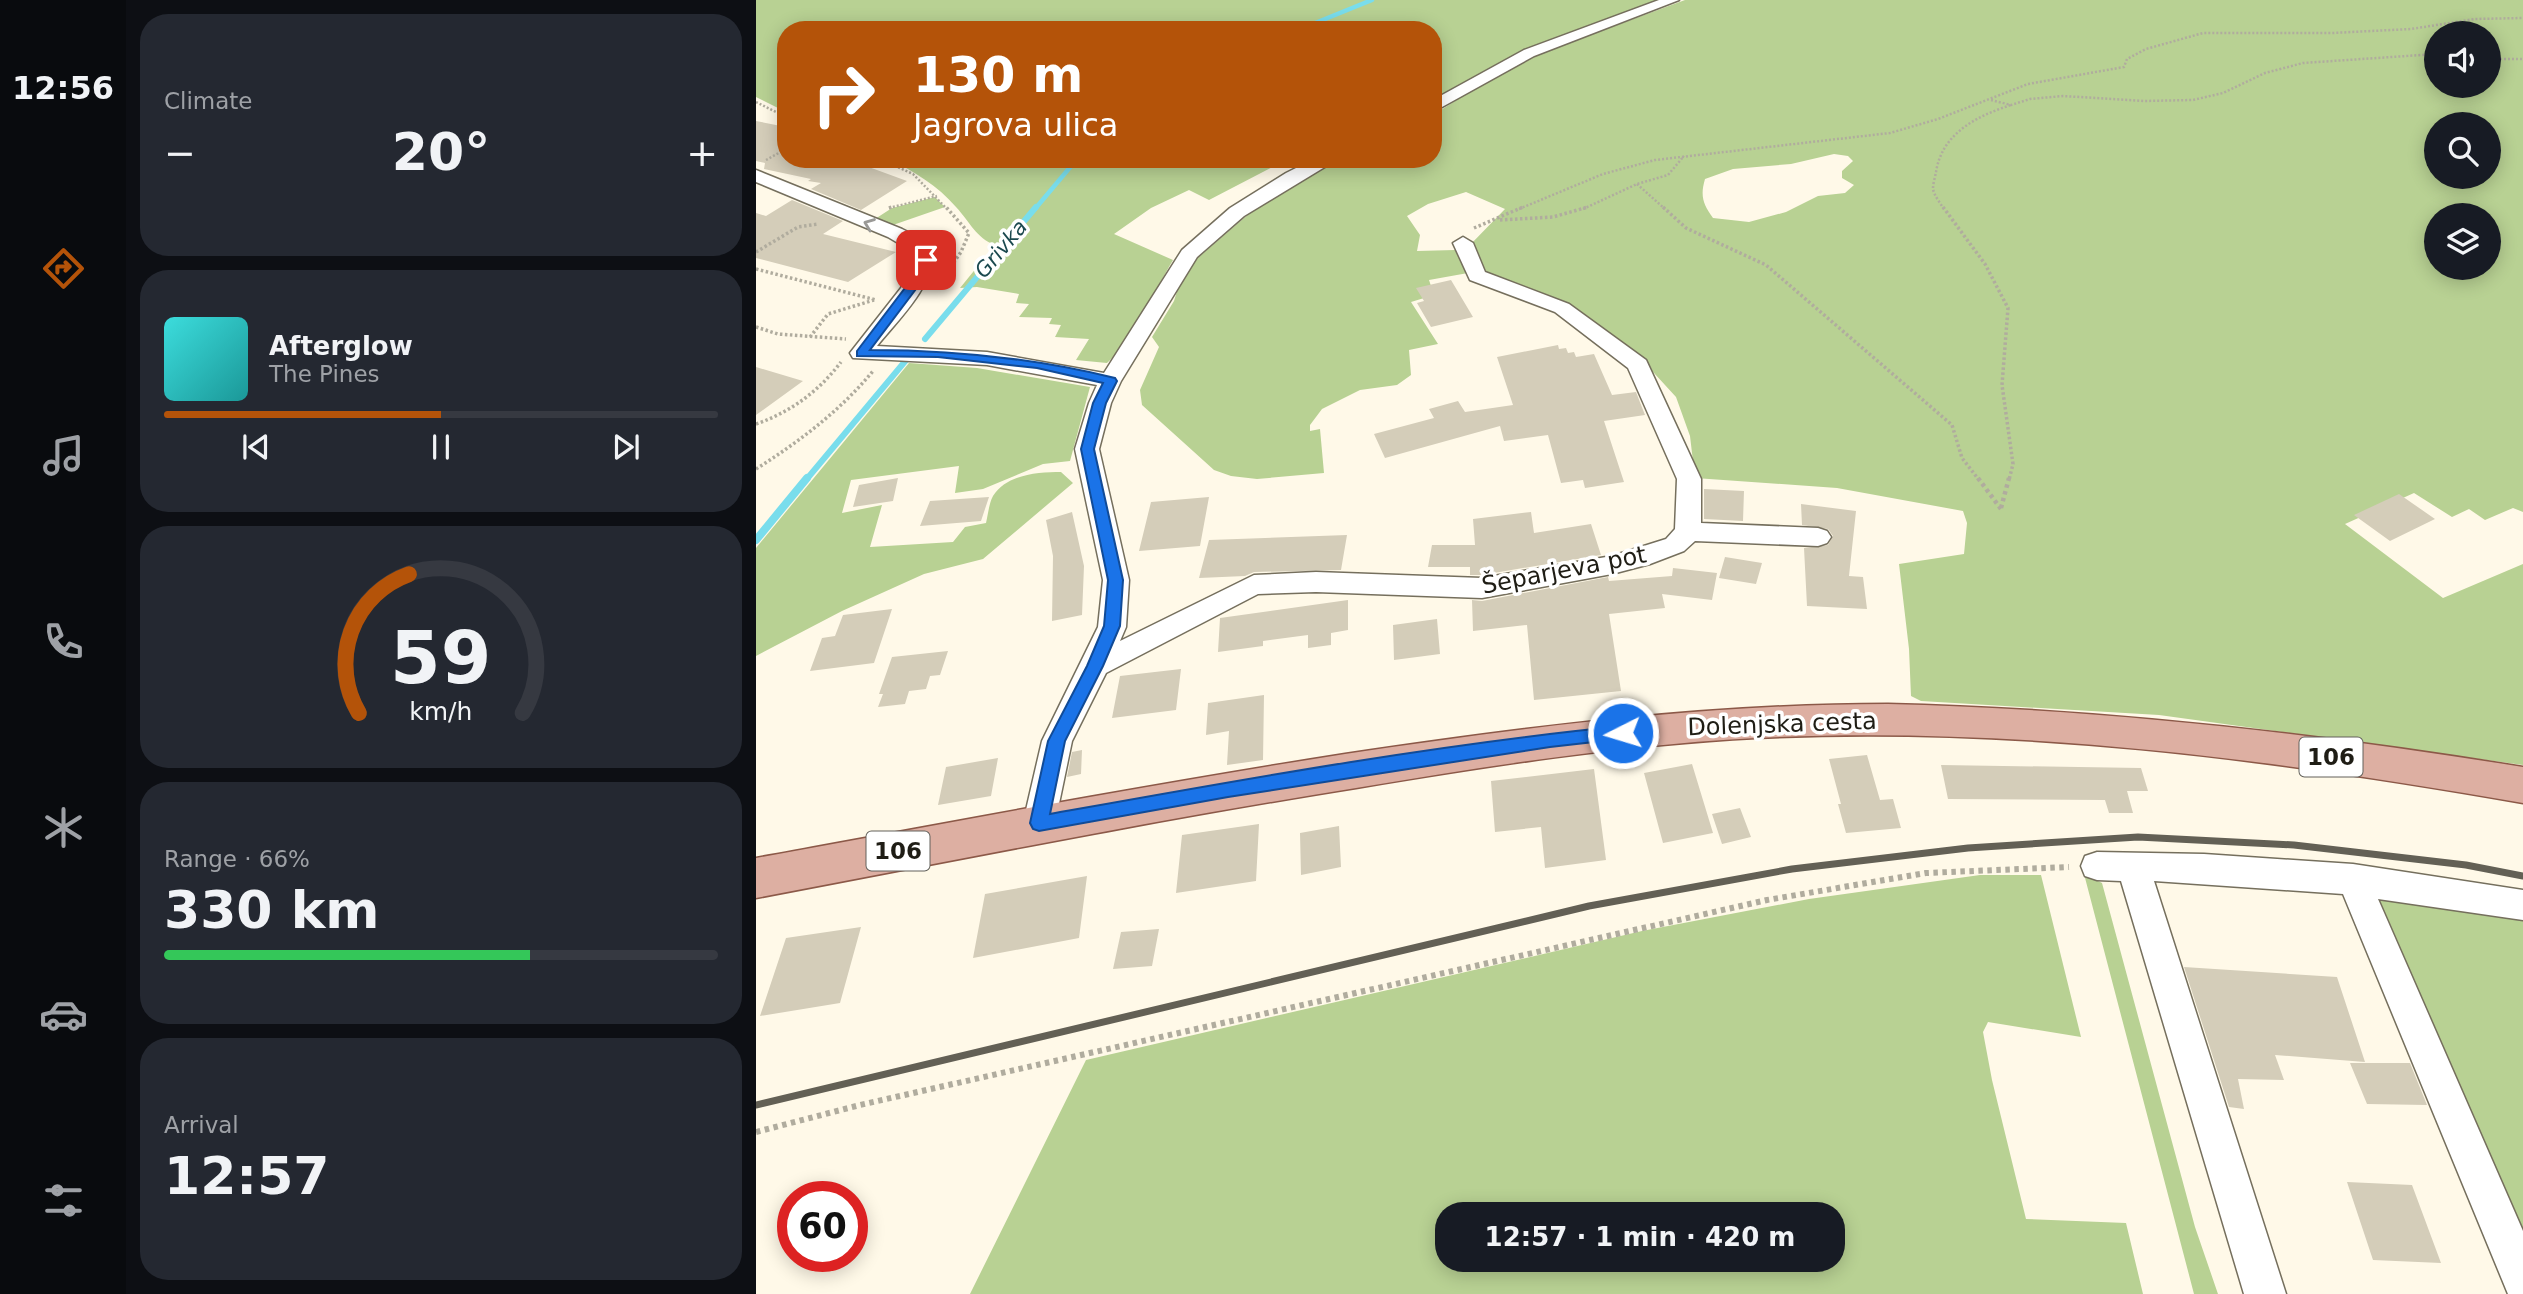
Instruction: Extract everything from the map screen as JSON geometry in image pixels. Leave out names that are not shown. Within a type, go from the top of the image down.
[{"type":"main road","name":"Dolenjska cesta","points":[[756,878],[1039,823],[1228,790],[1550,740],[1696,726],[1852,720],[1982,721],[2138,734],[2290,751],[2523,785]]},
{"type":"street","points":[[1442,102],[1529,53],[1672,0]]},
{"type":"street","points":[[1039,823],[1057,741],[1112,626],[1116,580],[1087,449],[1100,403],[1110,381],[1189,254],[1209,233],[1237,212],[1311,168]]},
{"type":"street","points":[[756,175],[913,242],[925,251],[923,268],[861,354],[938,354],[1037,364],[1110,381]]},
{"type":"street","points":[[1463,243],[1477,276],[1562,308],[1638,365],[1689,479],[1688,532],[1744,532],[1818,537]]},
{"type":"street","name":"Šeparjeva pot","points":[[1095,666],[1254,585],[1316,582],[1482,588],[1612,565],[1650,555],[1675,545],[1688,532]]},
{"type":"street","points":[[2265,1294],[2115,866],[2231,869],[2353,879],[2523,905]]},
{"type":"street","points":[[2353,879],[2523,1279]]},
{"type":"path","points":[[1463,243],[1473,228],[1621,168],[1684,156],[1821,143],[1892,132],[2016,88],[2124,67],[2127,59],[2146,49],[2203,33],[2398,30],[2475,19],[2523,18]]},
{"type":"path","points":[[1637,184],[1686,228],[1766,265],[1952,425],[1962,458],[2001,509],[2013,464],[2002,386],[2008,308],[1985,264],[1942,208],[1933,190],[1937,164],[1949,141],[1965,125],[1987,113],[2030,99],[2063,96],[2193,100],[2223,93],[2265,73],[2303,63],[2424,54]]},
{"type":"path","points":[[2501,59],[2523,59]]},
{"type":"path","points":[[1991,99],[2011,105]]},
{"type":"path","points":[[756,102],[777,112]]},
{"type":"path","points":[[756,165],[777,154]]},
{"type":"path","points":[[1492,221],[1553,217],[1586,208],[1637,184],[1668,174],[1684,156]]},
{"type":"path","points":[[756,253],[798,227],[809,224],[842,226],[889,208],[937,195]]},
{"type":"path","points":[[756,269],[875,299],[900,302]]},
{"type":"path","points":[[809,338],[828,314],[875,299]]},
{"type":"path","points":[[756,327],[778,334],[809,338],[858,339]]},
{"type":"path","points":[[756,468],[803,439],[833,414],[856,393],[889,353]]},
{"type":"path","points":[[756,424],[771,420],[810,395],[833,374],[845,356]]},
{"type":"path","points":[[756,1132],[860,1105],[1767,900],[1926,873],[2115,866]]},
{"type":"green space","points":[[756,0],[1664,0],[1517,56],[1442,96],[1442,21],[777,21],[777,108],[756,97]]},
{"type":"green space","points":[[1685,0],[2523,0],[2523,512],[2513,508],[2485,520],[2469,509],[2452,517],[2414,493],[2345,524],[2443,598],[2523,564],[2523,765],[2159,715],[1921,701],[1911,696],[1909,649],[1899,564],[1964,554],[1967,523],[1963,511],[1837,488],[1695,478],[1690,436],[1676,397],[1654,373],[1618,342],[1500,282],[1482,268],[1469,246],[1505,209],[1466,192],[1428,204],[1407,216],[1420,235],[1417,251],[1455,250],[1468,273],[1429,280],[1434,295],[1411,302],[1438,344],[1409,350],[1411,375],[1397,385],[1360,390],[1322,409],[1310,425],[1310,431],[1320,429],[1324,473],[1257,479],[1231,476],[1214,470],[1142,405],[1140,390],[1159,347],[1152,337],[1193,262],[1258,206],[1324,168],[1442,168],[1442,109],[1498,74],[1533,56]],"holes":[[[1834,154],[1848,156],[1853,161],[1842,171],[1842,178],[1854,185],[1845,193],[1818,196],[1786,212],[1749,222],[1713,218],[1703,200],[1705,179],[1733,169],[1791,164]]]},
{"type":"green space","points":[[905,168],[1271,168],[1209,200],[1189,190],[1151,208],[1114,234],[1173,260],[1127,341],[1107,363],[1076,360],[1089,339],[1055,337],[1061,325],[1049,324],[1052,318],[1019,317],[1029,304],[1016,303],[1019,294],[977,287],[960,288],[995,245],[978,234],[949,199]]},
{"type":"green space","points":[[935,197],[945,207],[893,225],[875,219],[892,208]]},
{"type":"green space","points":[[909,363],[977,368],[1090,387],[1070,461],[1043,464],[983,489],[955,493],[959,466],[851,480],[842,513],[882,505],[870,547],[953,542],[965,527],[986,523],[993,496],[1006,483],[1024,476],[1061,472],[1073,483],[983,559],[924,574],[842,611],[756,656],[756,548]]},
{"type":"green space","points":[[2084,874],[2102,883],[2195,1227],[2218,1294],[2194,1294]]},
{"type":"green space","points":[[1980,875],[2041,875],[2081,1037],[1988,1022],[1983,1032],[1992,1080],[2026,1219],[2126,1223],[2143,1294],[970,1294],[1086,1060],[1642,931],[1809,899]]},
{"type":"green space","points":[[2368,896],[2523,911],[2523,1253]]},
{"type":"building","points":[[756,121],[777,125],[777,168],[871,168],[907,181],[861,210],[811,189],[821,183],[764,169],[765,163],[756,161]]},
{"type":"building","points":[[792,200],[843,221],[823,234],[896,252],[848,282],[756,258],[756,213],[766,216]]},
{"type":"building","points":[[1451,280],[1473,317],[1431,327],[1417,303],[1424,301],[1416,288]]},
{"type":"building","points":[[1558,345],[1559,349],[1566,348],[1568,353],[1574,352],[1576,357],[1594,354],[1612,395],[1636,392],[1645,415],[1604,421],[1624,482],[1585,488],[1583,480],[1561,483],[1548,435],[1504,441],[1500,426],[1385,458],[1374,434],[1434,418],[1429,409],[1458,401],[1465,412],[1513,405],[1497,357]]},
{"type":"building","points":[[756,367],[803,381],[756,415]]},
{"type":"building","points":[[898,478],[893,501],[853,507],[859,485]]},
{"type":"building","points":[[1704,489],[1744,491],[1743,521],[1704,519]]},
{"type":"building","points":[[2399,494],[2435,519],[2390,541],[2354,515]]},
{"type":"building","points":[[989,497],[981,521],[920,526],[930,501]]},
{"type":"building","points":[[1209,497],[1200,546],[1139,551],[1151,502]]},
{"type":"building","points":[[1801,504],[1856,511],[1849,576],[1863,577],[1867,609],[1807,606],[1804,548],[1828,545],[1833,536],[1828,529],[1802,525]]},
{"type":"building","points":[[1072,512],[1084,566],[1082,615],[1052,621],[1053,556],[1046,520]]},
{"type":"building","points":[[1531,512],[1534,533],[1591,524],[1601,555],[1482,575],[1470,575],[1470,567],[1428,567],[1432,545],[1475,545],[1473,519]]},
{"type":"building","points":[[1347,535],[1341,570],[1254,572],[1245,576],[1199,578],[1209,540]]},
{"type":"building","points":[[1725,557],[1762,563],[1756,584],[1719,578]]},
{"type":"building","points":[[1673,568],[1717,573],[1712,600],[1662,594],[1665,608],[1609,614],[1621,691],[1534,700],[1527,625],[1473,631],[1472,600],[1482,601],[1608,577],[1609,581],[1672,576]]},
{"type":"building","points":[[1348,600],[1348,630],[1331,633],[1331,645],[1308,648],[1308,635],[1263,641],[1263,646],[1218,652],[1220,618]]},
{"type":"building","points":[[892,609],[874,663],[810,671],[822,638],[835,636],[843,615]]},
{"type":"building","points":[[1437,619],[1440,654],[1394,660],[1393,625]]},
{"type":"building","points":[[948,651],[940,675],[930,676],[926,689],[909,691],[905,704],[878,707],[883,694],[879,694],[892,657]]},
{"type":"building","points":[[1181,669],[1176,710],[1112,718],[1120,676]]},
{"type":"building","points":[[1264,695],[1263,760],[1227,765],[1229,731],[1206,735],[1208,703]]},
{"type":"building","points":[[1082,750],[1081,774],[1067,777],[1072,752]]},
{"type":"building","points":[[1867,755],[1880,800],[1893,799],[1901,828],[1846,833],[1829,759]]},
{"type":"building","points":[[998,758],[991,796],[938,805],[946,767]]},
{"type":"building","points":[[1692,764],[1713,833],[1663,843],[1644,773]]},
{"type":"building","points":[[1941,765],[2141,768],[2148,791],[2127,791],[2133,813],[2109,813],[2105,800],[1948,799]]},
{"type":"building","points":[[1594,769],[1606,860],[1545,868],[1541,827],[1495,832],[1491,781]]},
{"type":"building","points":[[1740,808],[1751,837],[1722,844],[1712,814]]},
{"type":"building","points":[[1259,824],[1256,881],[1176,893],[1182,835]]},
{"type":"building","points":[[1339,826],[1341,867],[1301,875],[1300,833]]},
{"type":"building","points":[[1087,876],[1079,938],[973,958],[985,894]]},
{"type":"building","points":[[861,927],[840,1003],[760,1016],[786,938]]},
{"type":"building","points":[[1159,929],[1152,966],[1113,969],[1121,932]]},
{"type":"building","points":[[2184,967],[2337,977],[2365,1062],[2275,1055],[2284,1080],[2238,1079],[2244,1109],[2229,1107]]},
{"type":"building","points":[[2350,1063],[2410,1063],[2427,1105],[2367,1104]]},
{"type":"building","points":[[2347,1182],[2412,1185],[2441,1263],[2373,1260]]},
{"type":"waterway","name":"Grivka","points":[[1320,21],[1372,0]]},
{"type":"waterway","name":"Grivka","points":[[1035,209],[1069,168]]},
{"type":"waterway","name":"Grivka","points":[[925,339],[1036,207]]},
{"type":"waterway","name":"Grivka","points":[[806,480],[907,359]]},
{"type":"waterway","name":"Grivka","points":[[756,540],[807,478]]},
{"type":"railway","points":[[756,1105],[1589,906],[1792,869],[1968,848],[2138,837],[2294,845],[2466,865],[2523,876]]},
{"type":"route","points":[[926,260],[916,281],[861,354],[938,354],[1037,364],[1110,381],[1100,403],[1087,449],[1116,580],[1112,626],[1057,741],[1039,823],[1228,790],[1550,740],[1623,733]]}]
